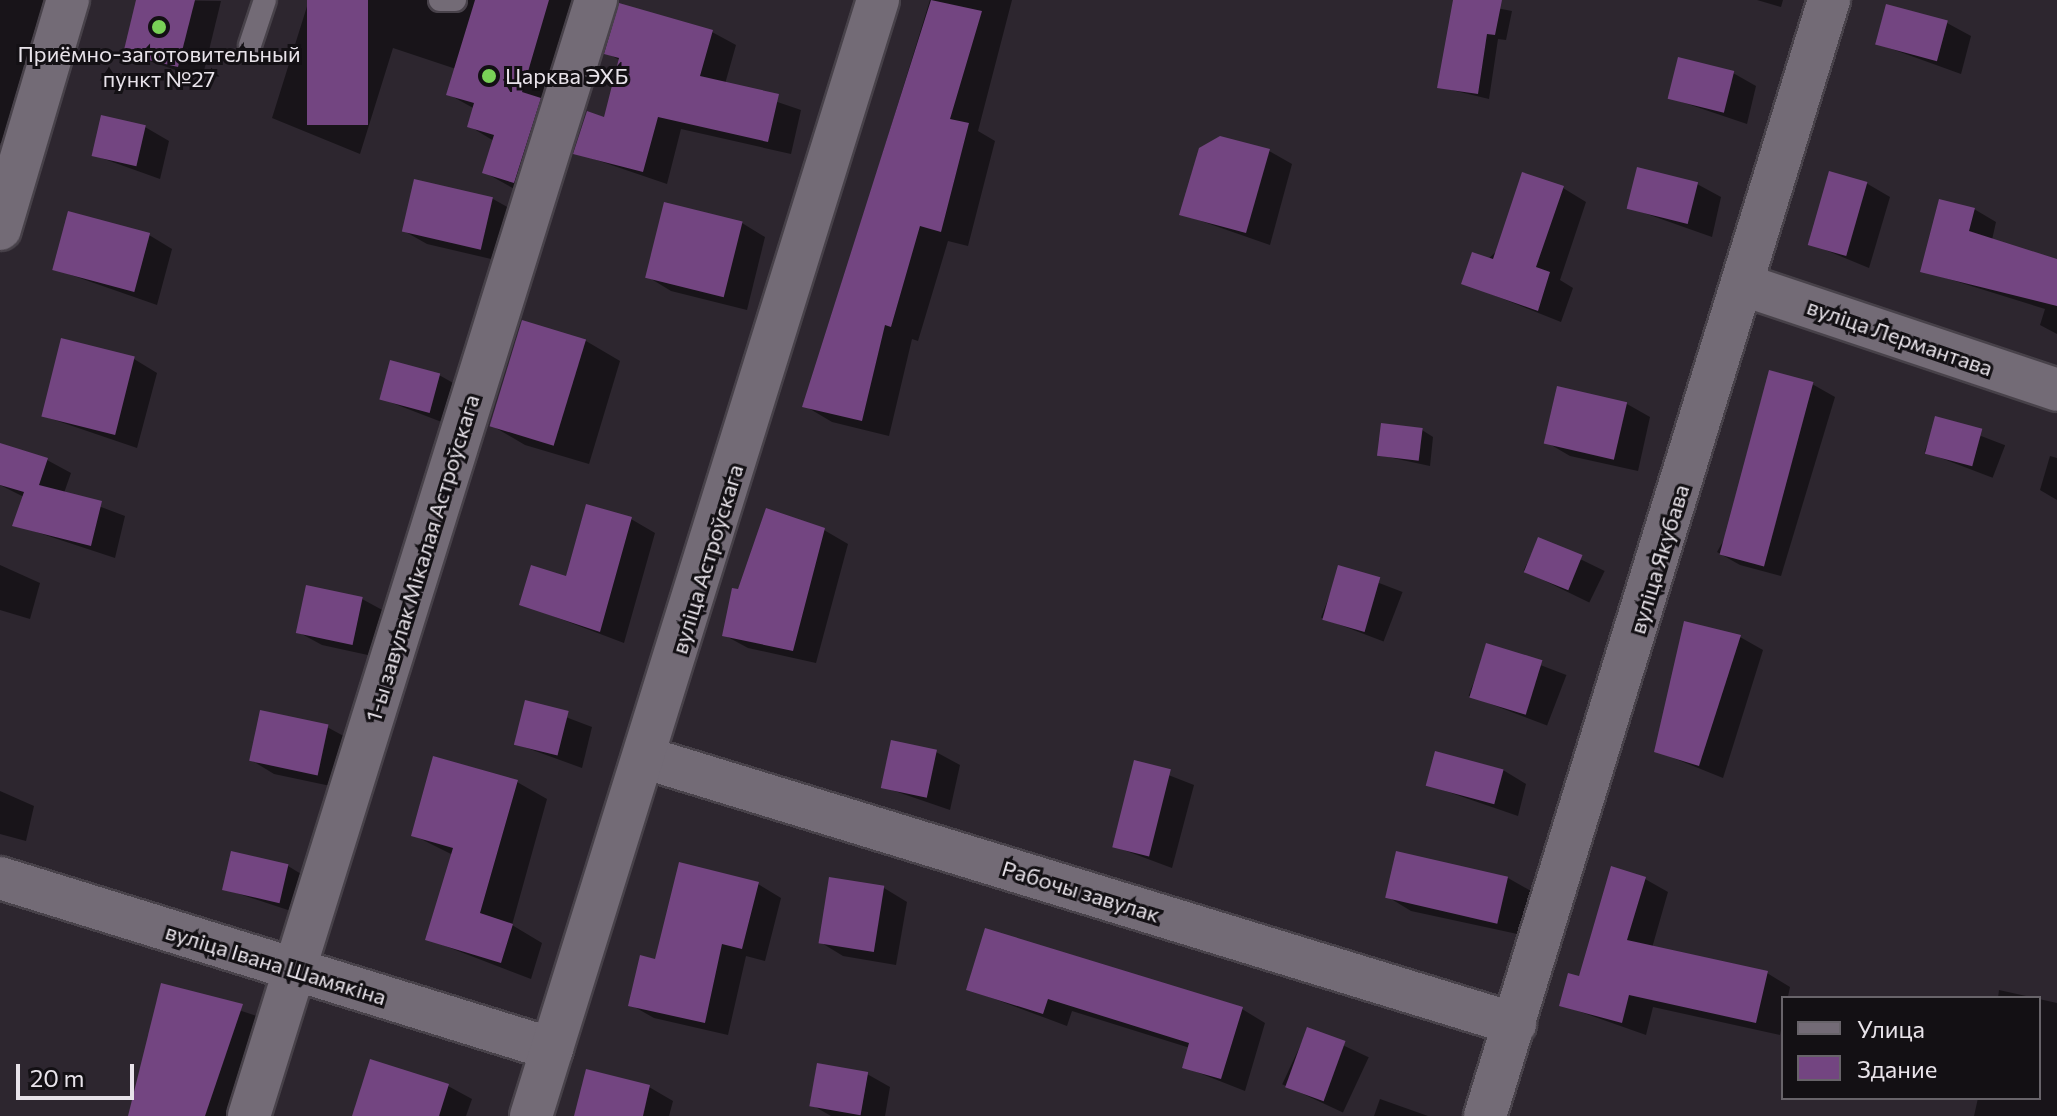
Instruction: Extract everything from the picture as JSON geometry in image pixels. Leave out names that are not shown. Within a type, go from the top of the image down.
[{"type":"street","points":[[0,229],[68,0]]},
{"type":"street","name":"1-ы завулак Мікалая Астроўскага","points":[[249,1116],[596,0]]},
{"type":"street","name":"вуліца Астроўскага","points":[[531,1116],[646,758],[878,0]]},
{"type":"street","name":"вуліца Якубава","points":[[1485,1116],[1744,285],[1829,0]]},
{"type":"street","name":"вуліца Лермантава","points":[[1744,285],[2057,390]]},
{"type":"street","name":"Рабочы завулак","points":[[646,758],[1515,1024]]},
{"type":"street","name":"вуліца Івана Шамякіна","points":[[0,878],[552,1049]]},
{"type":"lane","points":[[250,45],[265,0]]},
{"type":"lane","points":[[440,0],[455,0]]},
{"type":"building","name":"Приёмно-заготовительный пункт №27","points":[[136,0],[195,0],[178,67],[123,54]]},
{"type":"building","points":[[307,0],[368,0],[368,125],[307,125]]},
{"type":"building","name":"Царква ЭХБ","points":[[475,0],[549,0],[522,92],[541,98],[514,183],[482,173],[494,135],[467,127],[474,103],[446,95]]},
{"type":"building","points":[[931,0],[982,11],[950,119],[969,123],[941,232],[920,226],[891,327],[885,325],[862,421],[802,407]]},
{"type":"building","points":[[1453,0],[1502,0],[1495,35],[1487,34],[1478,94],[1437,88]]},
{"type":"building","points":[[619,3],[713,30],[700,76],[779,94],[768,142],[658,117],[643,172],[573,154],[587,111],[604,117],[619,58],[604,54]]},
{"type":"building","points":[[1886,4],[1948,21],[1937,61],[1875,45]]},
{"type":"building","points":[[1678,57],[1734,71],[1724,113],[1668,99]]},
{"type":"building","points":[[101,115],[146,125],[136,166],[92,156]]},
{"type":"building","points":[[1220,136],[1270,149],[1246,233],[1179,215],[1199,148]]},
{"type":"building","points":[[1637,167],[1698,182],[1688,224],[1627,209]]},
{"type":"building","points":[[1829,171],[1867,182],[1846,256],[1808,245]]},
{"type":"building","points":[[1522,172],[1564,186],[1536,267],[1550,272],[1538,311],[1461,284],[1472,252],[1493,259]]},
{"type":"building","points":[[414,179],[493,197],[481,250],[402,232]]},
{"type":"building","points":[[1939,199],[1975,208],[1969,231],[2057,259],[2057,306],[1920,272]]},
{"type":"building","points":[[664,202],[743,222],[724,297],[645,278]]},
{"type":"building","points":[[68,211],[150,233],[134,292],[52,270]]},
{"type":"building","points":[[522,320],[586,340],[554,446],[490,426]]},
{"type":"building","points":[[61,338],[135,356],[115,435],[41,417]]},
{"type":"building","points":[[390,360],[440,373],[430,413],[379,400]]},
{"type":"building","points":[[1769,370],[1813,382],[1764,566],[1720,554]]},
{"type":"building","points":[[1557,386],[1627,402],[1614,460],[1544,443]]},
{"type":"building","points":[[1935,416],[1982,429],[1972,466],[1925,454]]},
{"type":"building","points":[[1381,423],[1423,428],[1419,461],[1377,456]]},
{"type":"building","points":[[0,443],[48,458],[39,485],[102,501],[91,546],[12,526],[24,492],[0,485]]},
{"type":"building","points":[[586,504],[632,517],[600,632],[519,605],[531,565],[566,576]]},
{"type":"building","points":[[766,508],[825,528],[793,651],[722,636],[732,588],[738,589]]},
{"type":"building","points":[[1538,537],[1583,555],[1568,590],[1524,572]]},
{"type":"building","points":[[1338,565],[1380,577],[1365,632],[1322,620]]},
{"type":"building","points":[[306,585],[363,597],[353,645],[296,633]]},
{"type":"building","points":[[1684,621],[1741,635],[1699,766],[1654,752]]},
{"type":"building","points":[[1486,643],[1542,660],[1526,715],[1469,698]]},
{"type":"building","points":[[525,700],[569,711],[558,756],[514,745]]},
{"type":"building","points":[[260,710],[328,725],[318,775],[249,761]]},
{"type":"building","points":[[891,740],[937,750],[927,798],[881,788]]},
{"type":"building","points":[[1435,751],[1504,769],[1494,804],[1426,786]]},
{"type":"building","points":[[433,756],[518,780],[480,913],[513,924],[501,963],[425,940],[453,848],[411,836]]},
{"type":"building","points":[[1134,760],[1171,769],[1149,857],[1112,847]]},
{"type":"building","points":[[231,851],[288,864],[279,903],[222,890]]},
{"type":"building","points":[[1396,851],[1508,877],[1497,924],[1385,898]]},
{"type":"building","points":[[679,862],[759,882],[742,949],[722,944],[705,1023],[628,1006],[640,955],[655,959]]},
{"type":"building","points":[[1611,866],[1646,877],[1627,940],[1768,971],[1756,1023],[1629,995],[1622,1023],[1559,1006],[1568,973],[1579,976]]},
{"type":"building","points":[[829,877],[884,886],[874,952],[819,943]]},
{"type":"building","points":[[985,928],[1243,1007],[1221,1079],[1182,1068],[1189,1043],[1048,999],[1043,1014],[966,990]]},
{"type":"building","points":[[161,983],[243,1004],[205,1116],[128,1116]]},
{"type":"building","points":[[1307,1027],[1346,1041],[1324,1101],[1285,1087]]},
{"type":"building","points":[[370,1059],[449,1084],[439,1116],[352,1116]]},
{"type":"building","points":[[817,1063],[868,1072],[861,1115],[809,1106]]},
{"type":"building","points":[[586,1069],[650,1085],[643,1116],[574,1116]]},
{"type":"place","name":"Приёмно-заготовительный пункт №27","points":[[159,27]]},
{"type":"place","name":"Царква ЭХБ","points":[[489,76]]}]
